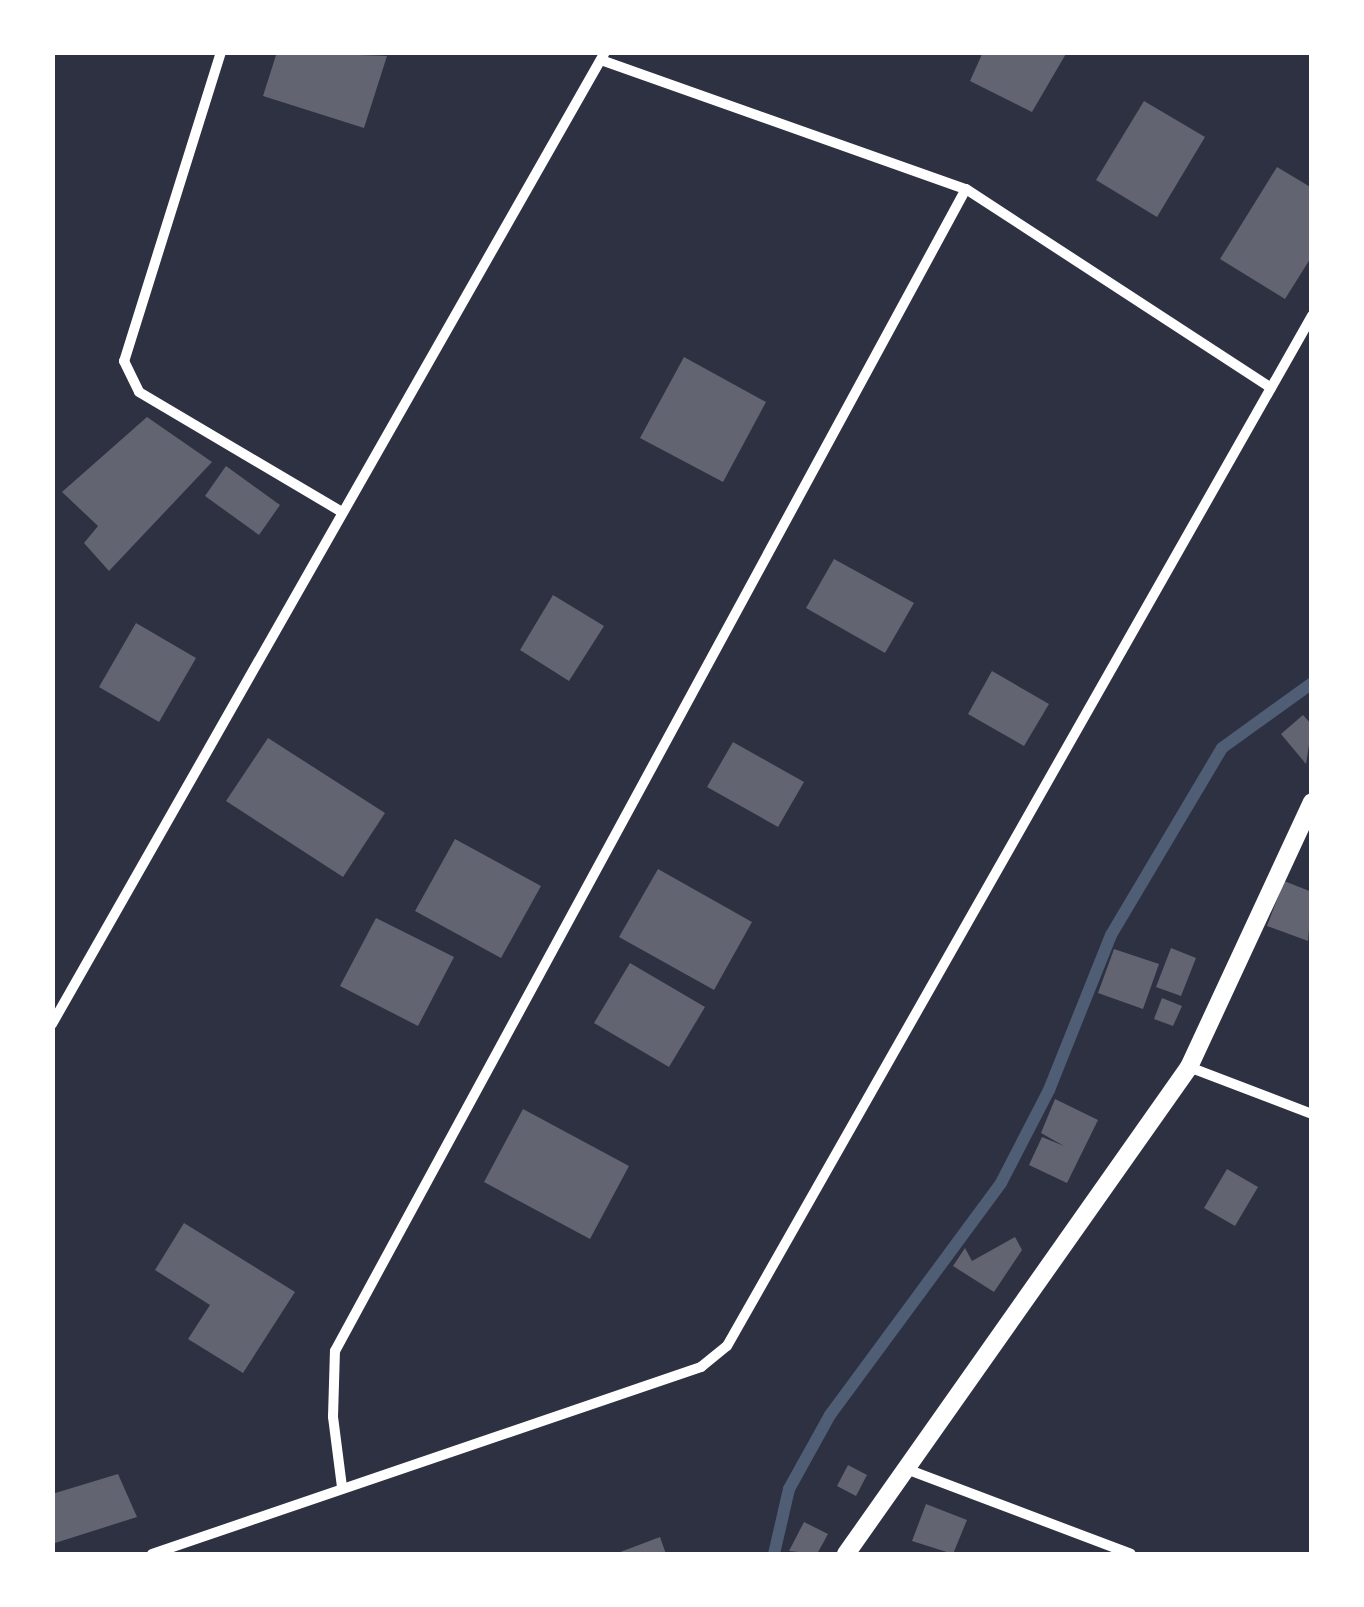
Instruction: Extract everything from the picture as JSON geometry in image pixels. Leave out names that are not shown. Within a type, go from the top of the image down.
[{"type":"street","points":[[221,52],[124,361],[140,392],[340,511]]},
{"type":"street","points":[[52,1024],[340,511],[603,56],[966,189],[1270,388]]},
{"type":"street","points":[[342,1487],[332,1416],[336,1351],[966,189]]},
{"type":"street","points":[[152,1554],[701,1367],[727,1346],[1312,316]]},
{"type":"street","points":[[846,1554],[909,1470],[1189,1067],[1312,802]]},
{"type":"street","points":[[1189,1067],[1312,1114]]},
{"type":"street","points":[[909,1470],[1131,1554]]},
{"type":"building","points":[[277,52],[387,56],[364,128],[263,96]]},
{"type":"building","points":[[983,52],[1067,52],[1032,112],[970,81]]},
{"type":"building","points":[[1144,101],[1205,137],[1157,217],[1096,180]]},
{"type":"building","points":[[1277,167],[1312,188],[1312,256],[1285,299],[1220,259]]},
{"type":"building","points":[[684,357],[766,402],[723,482],[640,438]]},
{"type":"building","points":[[147,417],[212,462],[109,571],[84,543],[98,526],[62,492]]},
{"type":"building","points":[[226,466],[280,505],[259,535],[205,496]]},
{"type":"building","points":[[834,559],[914,603],[885,653],[806,608]]},
{"type":"building","points":[[553,595],[604,626],[569,681],[520,650]]},
{"type":"building","points":[[136,623],[196,658],[159,722],[99,687]]},
{"type":"building","points":[[992,671],[1049,704],[1024,746],[968,714]]},
{"type":"building","points":[[1303,715],[1312,725],[1306,764],[1281,734]]},
{"type":"building","points":[[268,738],[385,813],[343,877],[226,801]]},
{"type":"building","points":[[733,742],[804,782],[778,827],[707,787]]},
{"type":"building","points":[[455,839],[541,886],[501,958],[415,911]]},
{"type":"building","points":[[658,869],[752,922],[714,990],[619,937]]},
{"type":"building","points":[[1284,881],[1312,892],[1308,941],[1267,926]]},
{"type":"building","points":[[376,918],[454,957],[418,1026],[340,986]]},
{"type":"building","points":[[1171,948],[1196,958],[1181,996],[1156,987]]},
{"type":"building","points":[[1114,949],[1159,964],[1143,1009],[1098,993]]},
{"type":"building","points":[[630,963],[705,1007],[669,1067],[594,1023]]},
{"type":"building","points":[[1162,998],[1182,1006],[1173,1026],[1154,1019]]},
{"type":"building","points":[[1055,1099],[1098,1120],[1067,1183],[1029,1165],[1042,1137],[1064,1146],[1041,1133]]},
{"type":"building","points":[[523,1109],[629,1166],[590,1239],[484,1182]]},
{"type":"building","points":[[1227,1169],[1258,1187],[1235,1226],[1204,1208]]},
{"type":"building","points":[[184,1223],[295,1292],[243,1373],[188,1339],[210,1305],[155,1270]]},
{"type":"building","points":[[1015,1237],[1022,1250],[994,1292],[953,1266],[965,1248],[972,1261]]},
{"type":"building","points":[[848,1465],[867,1475],[856,1496],[837,1486]]},
{"type":"building","points":[[118,1474],[137,1517],[52,1544],[52,1494]]},
{"type":"building","points":[[926,1504],[967,1520],[953,1554],[912,1541]]},
{"type":"building","points":[[804,1522],[828,1534],[817,1554],[789,1551]]},
{"type":"building","points":[[660,1537],[666,1554],[615,1554]]},
{"type":"waterway","points":[[774,1554],[789,1489],[830,1415],[1001,1183],[1049,1090],[1111,935],[1222,748],[1312,683]]}]
